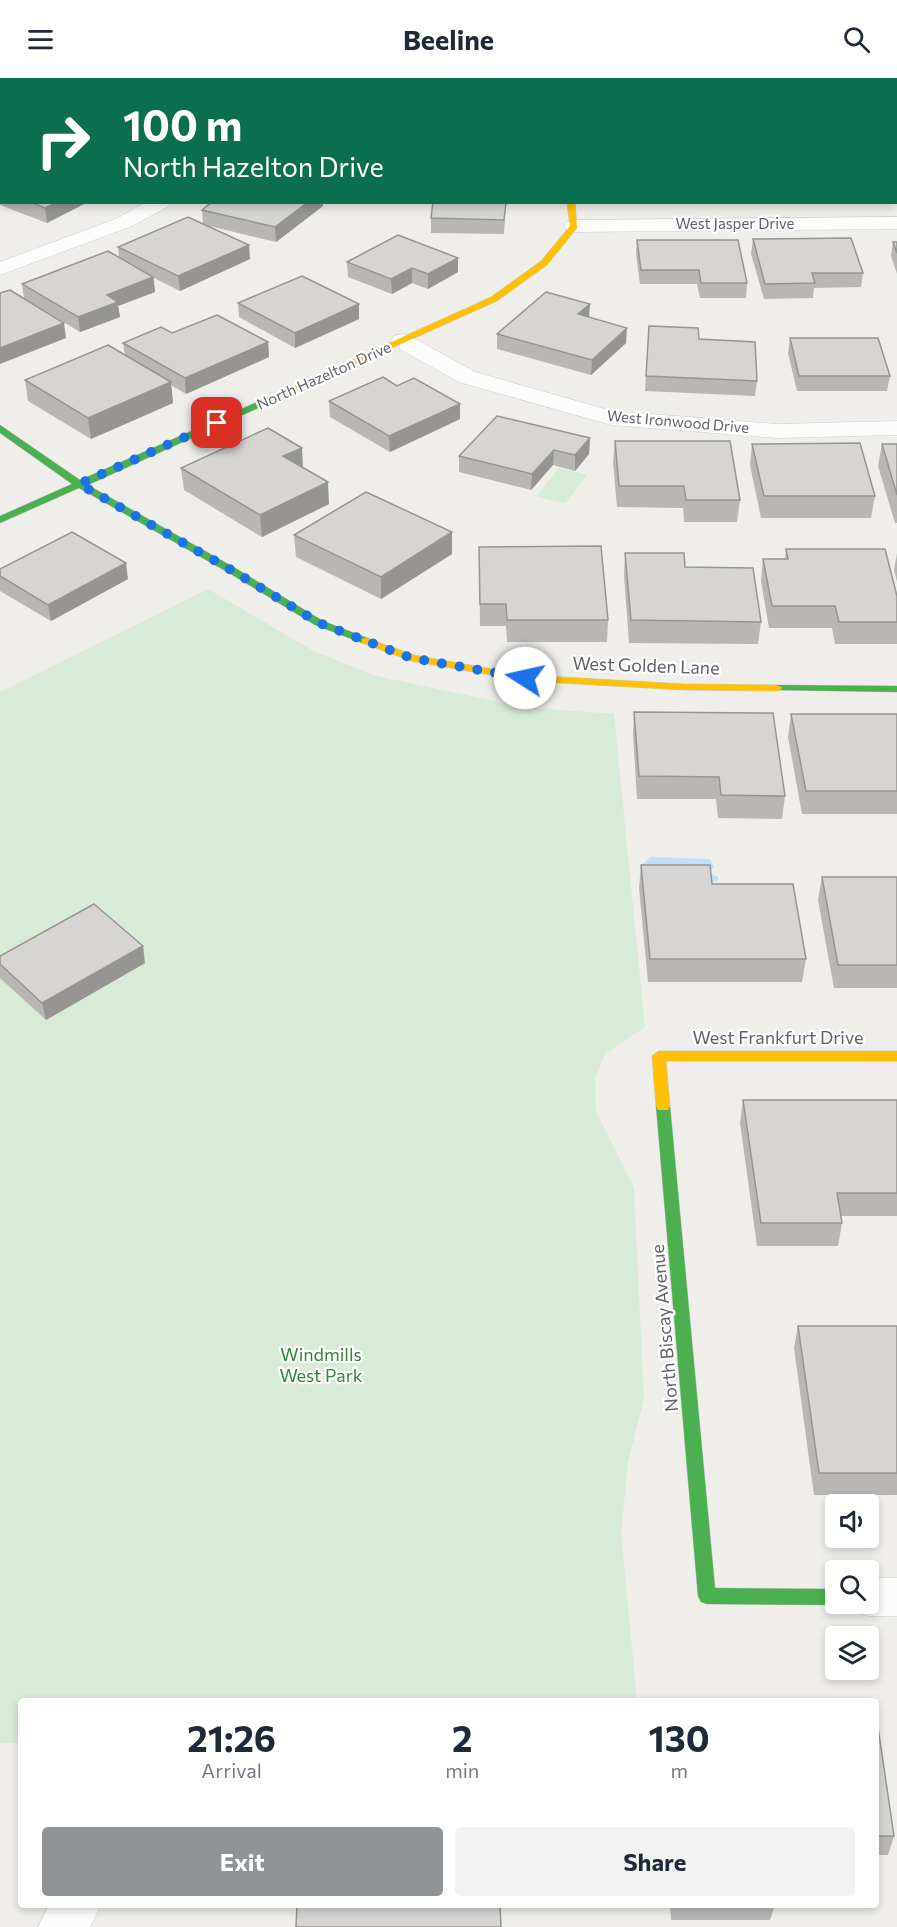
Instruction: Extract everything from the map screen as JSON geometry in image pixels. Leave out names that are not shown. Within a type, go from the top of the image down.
[{"type":"street","points":[[0,269],[125,222],[158,204]]},
{"type":"street","points":[[571,204],[574,225]]},
{"type":"street","name":"West Jasper Drive","points":[[574,225],[897,223]]},
{"type":"street","name":"North Hazelton Drive","points":[[0,520],[494,299],[544,263],[574,225]]},
{"type":"street","name":"West Ironwood Drive","points":[[402,341],[467,377],[611,418],[777,431],[897,428]]},
{"type":"street","name":"West Golden Lane","points":[[0,428],[79,484],[233,571],[319,623],[411,658],[525,678],[684,687],[897,689]]},
{"type":"street","name":"West Frankfurt Drive","points":[[659,1056],[897,1056]]},
{"type":"street","name":"North Biscay Avenue","points":[[659,1056],[707,1596],[825,1597]]},
{"type":"street","points":[[879,1597],[897,1597]]},
{"type":"street","points":[[62,1927],[74,1908]]},
{"type":"green space","points":[[559,468],[587,475],[565,503],[536,497]]},
{"type":"green space","name":"Windmills West Park","points":[[208,589],[312,650],[372,675],[522,707],[614,714],[645,1027],[605,1054],[595,1079],[596,1111],[634,1188],[644,1399],[628,1462],[621,1533],[637,1698],[18,1698],[18,1743],[0,1743],[0,692]]},
{"type":"water","points":[[650,857],[710,859],[714,867],[708,873],[718,877],[718,881],[708,882],[642,865]]},
{"type":"building","points":[[35,204],[53,204],[45,208]]},
{"type":"building","points":[[210,204],[305,204],[275,227],[202,210]]},
{"type":"building","points":[[433,204],[506,204],[504,220],[431,218]]},
{"type":"building","points":[[188,217],[249,245],[178,276],[118,247]]},
{"type":"building","points":[[398,235],[458,258],[428,274],[412,268],[391,279],[347,262]]},
{"type":"building","points":[[851,238],[863,273],[812,273],[815,283],[765,284],[753,239]]},
{"type":"building","points":[[637,240],[738,240],[747,283],[701,283],[699,270],[641,270]]},
{"type":"building","points":[[108,251],[153,277],[107,295],[118,302],[78,317],[22,284]]},
{"type":"building","points":[[302,276],[359,304],[295,333],[238,303]]},
{"type":"building","points":[[10,290],[64,323],[0,348],[0,293]]},
{"type":"building","points":[[546,292],[590,304],[578,314],[627,328],[592,360],[497,334]]},
{"type":"building","points":[[217,315],[268,342],[185,378],[123,343],[161,327],[172,333]]},
{"type":"building","points":[[649,326],[698,328],[699,339],[755,342],[757,381],[646,376]]},
{"type":"building","points":[[790,338],[878,338],[890,376],[799,376]]},
{"type":"building","points":[[108,345],[171,382],[88,418],[25,380]]},
{"type":"building","points":[[383,377],[397,386],[414,378],[460,404],[389,436],[329,401]]},
{"type":"building","points":[[497,416],[590,438],[575,455],[554,450],[532,474],[459,456]]},
{"type":"building","points":[[268,428],[302,448],[283,456],[328,482],[260,515],[181,468]]},
{"type":"building","points":[[615,441],[730,441],[740,500],[686,500],[684,486],[619,486]]},
{"type":"building","points":[[860,443],[875,496],[764,496],[752,444]]},
{"type":"building","points":[[882,444],[897,444],[897,495]]},
{"type":"building","points":[[366,492],[452,532],[381,577],[294,535]]},
{"type":"building","points":[[72,532],[126,563],[48,605],[0,576],[0,569]]},
{"type":"building","points":[[601,546],[608,620],[507,620],[506,604],[480,604],[479,547]]},
{"type":"building","points":[[786,549],[885,549],[897,596],[897,622],[839,622],[835,606],[772,606],[763,559],[788,559]]},
{"type":"building","points":[[625,553],[684,553],[685,567],[753,568],[761,622],[631,620]]},
{"type":"building","points":[[634,712],[773,713],[785,796],[721,795],[719,777],[639,776]]},
{"type":"building","points":[[791,714],[897,714],[897,791],[806,791]]},
{"type":"building","points":[[641,865],[710,865],[712,884],[793,884],[806,959],[650,959]]},
{"type":"building","points":[[822,877],[897,877],[897,965],[838,965]]},
{"type":"building","points":[[94,904],[143,946],[42,1003],[0,964],[0,956]]},
{"type":"building","points":[[743,1100],[897,1100],[897,1193],[837,1193],[842,1223],[761,1223]]},
{"type":"building","points":[[798,1326],[897,1326],[897,1473],[819,1473]]},
{"type":"building","points":[[879,1734],[894,1836],[879,1836]]},
{"type":"building","points":[[297,1908],[500,1908],[501,1927],[296,1927]]},
{"type":"traffic: fast","points":[[0,520],[273,398]]},
{"type":"traffic: fast","points":[[0,428],[79,484],[233,571],[319,623],[366,641]]},
{"type":"traffic: fast","points":[[777,688],[897,689]]},
{"type":"traffic: fast","points":[[663,1106],[707,1596],[825,1597]]},
{"type":"traffic: slow","points":[[273,398],[494,299],[544,263],[574,226],[571,204]]},
{"type":"traffic: slow","points":[[366,641],[411,658],[525,678],[684,687],[777,688]]},
{"type":"traffic: slow","points":[[663,1106],[659,1056],[897,1056]]},
{"type":"route","points":[[217,423],[79,484],[233,571],[319,623],[411,658],[525,678]]}]
